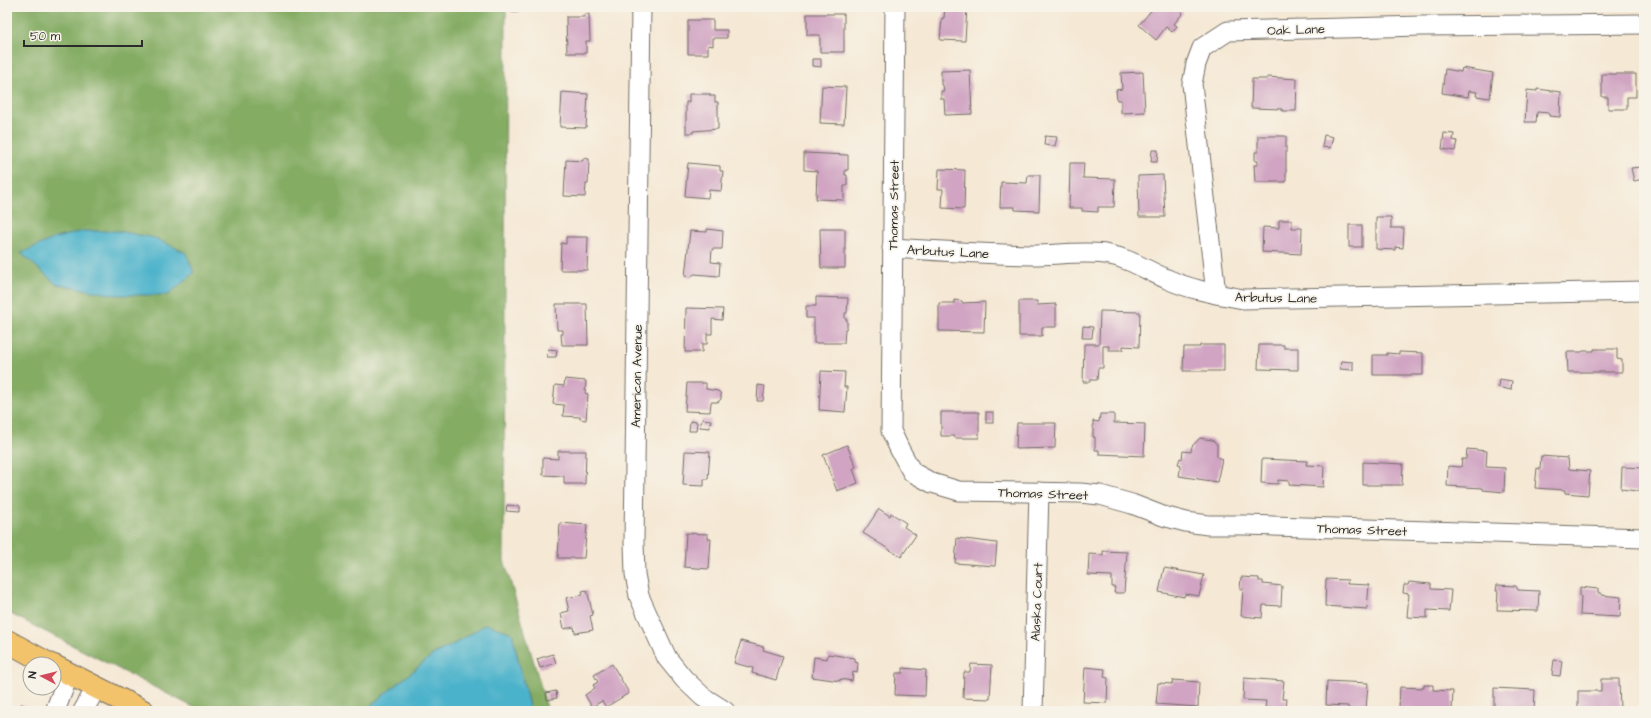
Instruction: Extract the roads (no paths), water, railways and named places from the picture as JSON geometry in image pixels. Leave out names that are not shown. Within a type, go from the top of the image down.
[{"type":"main road","points":[[7,641],[34,656]]},
{"type":"main road","points":[[62,671],[143,711]]},
{"type":"street","name":"American Avenue","points":[[641,7],[634,543],[635,574],[639,596],[667,658],[684,679],[703,697],[725,711]]},
{"type":"street","name":"Thomas Street","points":[[895,7],[891,431],[912,472],[932,483],[959,491],[1080,493],[1100,495],[1132,504],[1163,516],[1186,522],[1208,525],[1644,538]]},
{"type":"street","name":"Oak Lane","points":[[1216,294],[1192,84],[1196,64],[1202,48],[1221,35],[1228,31],[1313,28],[1644,24]]},
{"type":"street","name":"Arbutus Lane","points":[[892,248],[1034,255],[1076,252],[1106,254],[1136,263],[1166,279],[1188,287],[1243,299],[1644,291]]},
{"type":"street","name":"Alaska Court","points":[[1034,711],[1039,492]]},
{"type":"street","points":[[83,711],[96,688]]},
{"type":"street","points":[[55,711],[57,696]]},
{"type":"water","points":[[83,231],[118,231],[155,238],[186,253],[194,273],[168,295],[115,295],[56,284],[21,253],[55,238]]},
{"type":"water","points":[[486,624],[512,633],[530,711],[364,711],[434,654],[456,643]]}]
